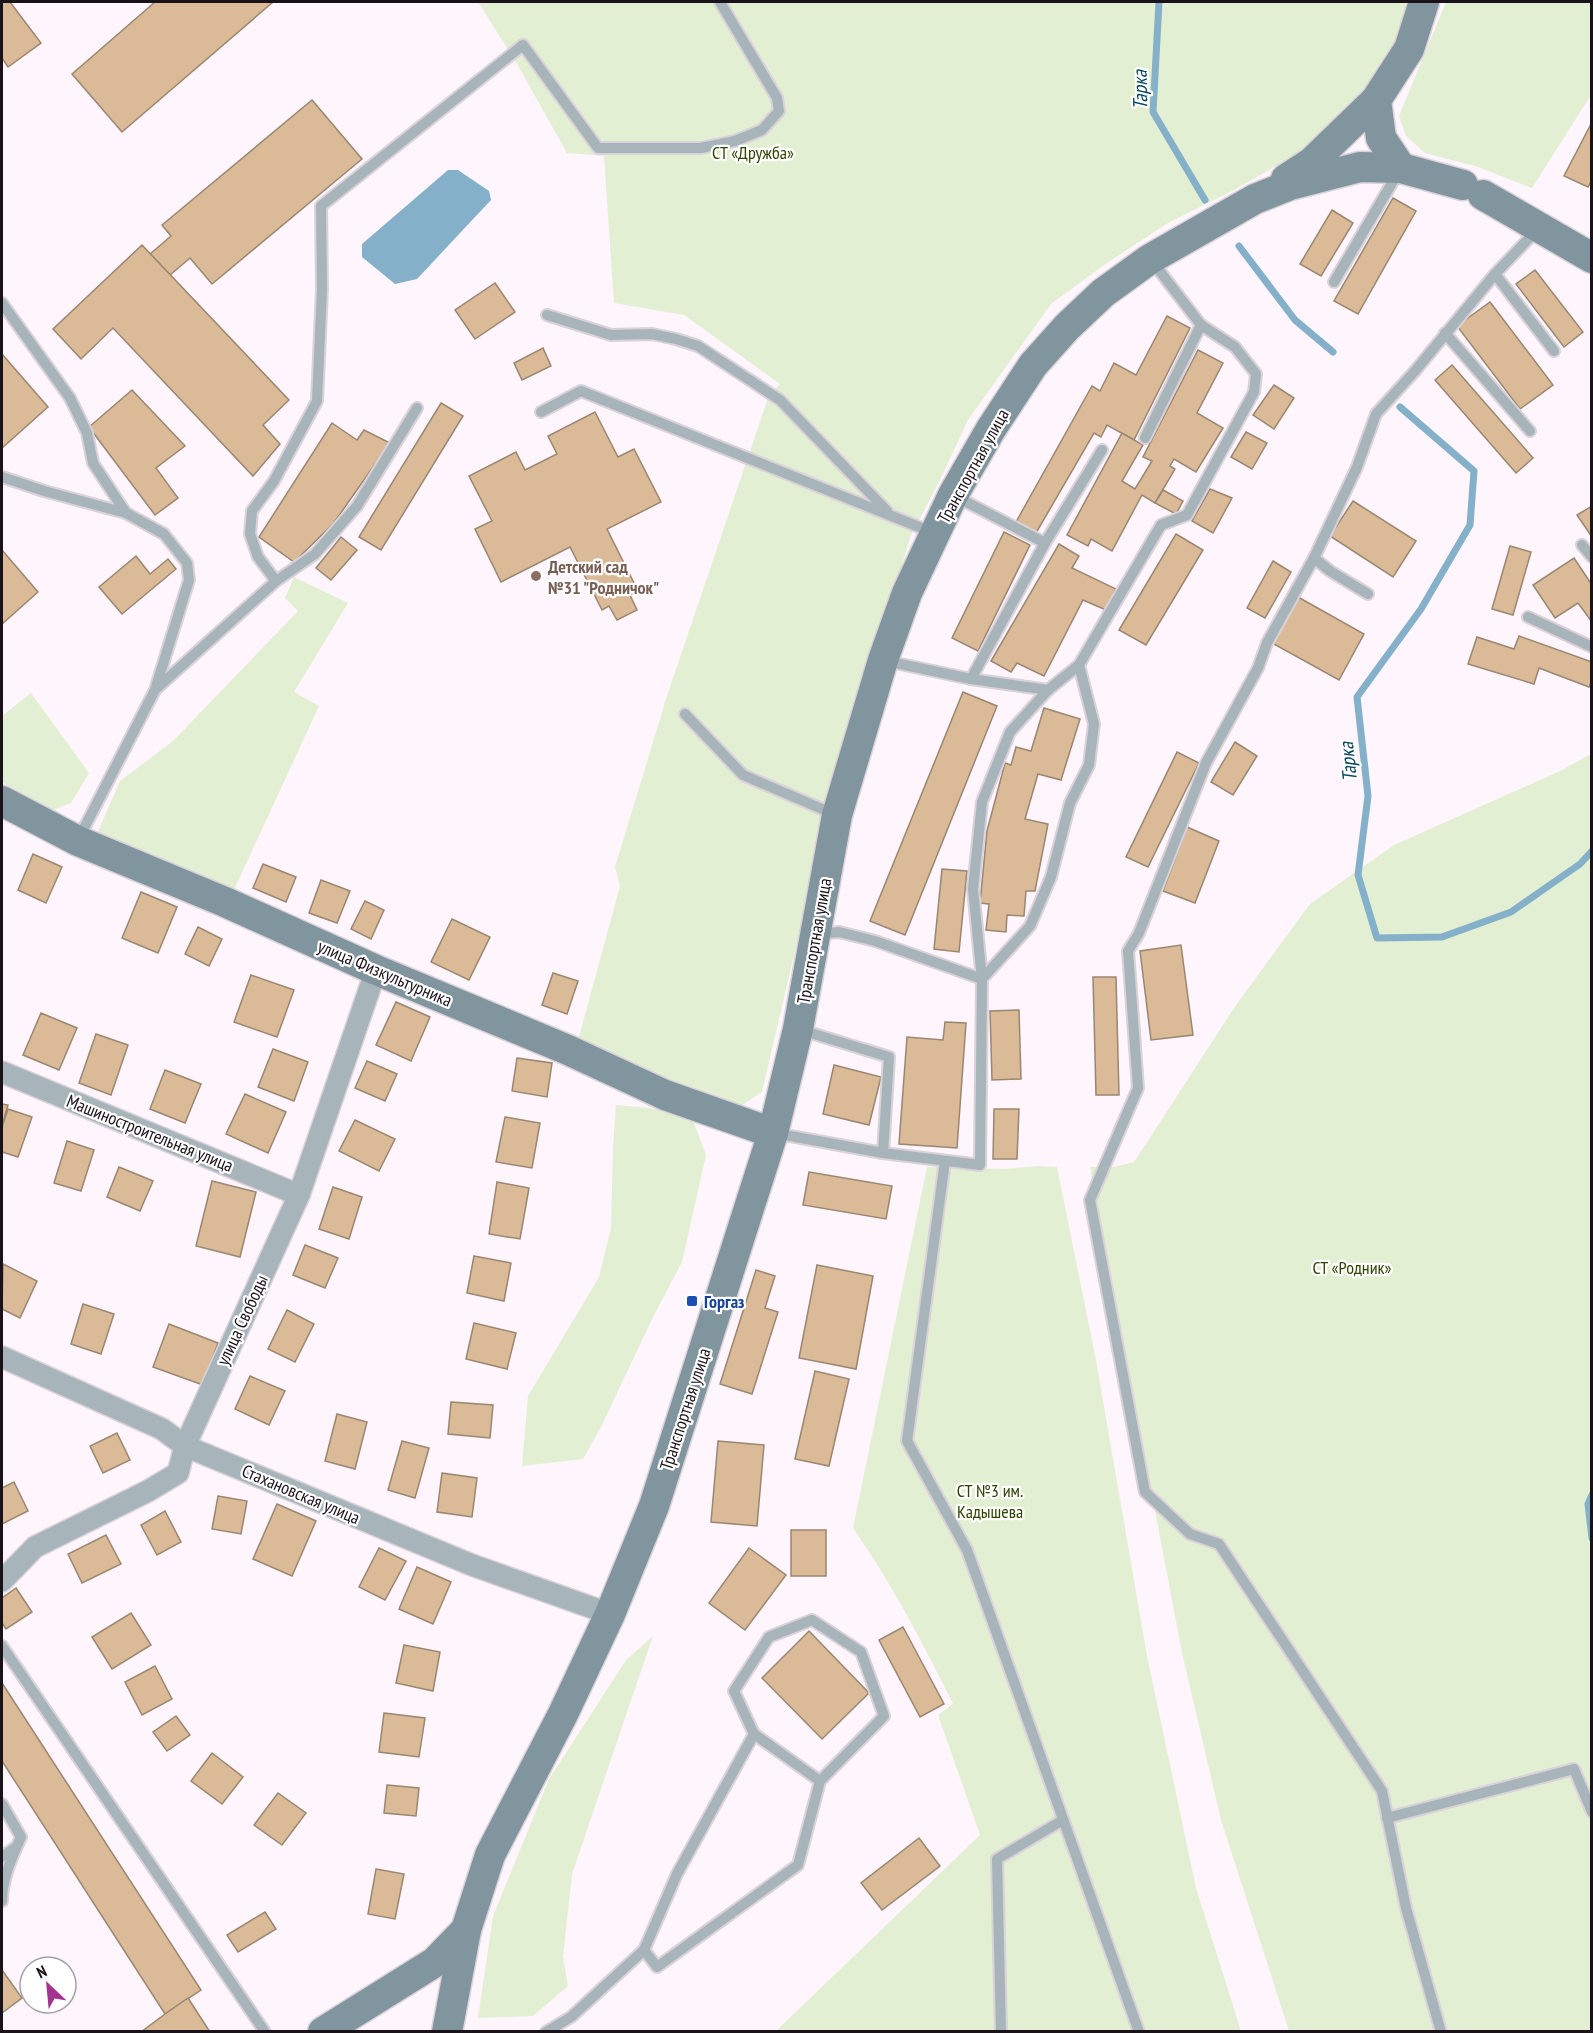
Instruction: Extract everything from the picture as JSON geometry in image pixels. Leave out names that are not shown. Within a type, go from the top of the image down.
[{"type":"street","points":[[1255,199],[1312,162],[1376,100],[1409,49],[1425,2]]},
{"type":"street","points":[[1376,100],[1381,138],[1401,168]]},
{"type":"street","name":"Транспортная улица","points":[[447,2031],[466,1930],[490,1856],[563,1714],[609,1614],[654,1506],[773,1133],[798,1029],[837,815],[883,660],[907,594],[952,495],[991,429],[1034,365],[1067,327],[1103,292],[1150,258],[1255,199],[1290,185],[1360,167],[1401,168],[1473,190],[1592,258]]},
{"type":"street","name":"улица Физкультурника","points":[[2,801],[78,841],[568,1050],[665,1095],[773,1133]]},
{"type":"street","name":"улица Свободы","points":[[2,1581],[35,1547],[148,1491],[178,1473],[185,1446],[299,1195],[376,970]]},
{"type":"street","name":"Машиностроительная улица","points":[[2,1072],[299,1195]]},
{"type":"street","name":"Стахановская улица","points":[[2,1357],[162,1429],[185,1446],[472,1565],[609,1614]]},
{"type":"street","name":"Транспортная улица","points":[[323,2031],[435,1962],[466,1930]]},
{"type":"lane","points":[[276,581],[258,558],[252,542],[250,534],[252,511],[274,481],[317,401],[322,289],[321,206],[523,45],[598,148],[701,148],[735,141],[762,130],[779,111],[777,98],[720,2]]},
{"type":"lane","points":[[1334,282],[1401,168]]},
{"type":"lane","points":[[1441,2031],[1406,1908],[1382,1791],[1220,1544],[1190,1534],[1145,1492],[1090,1200],[1138,1088],[1128,951],[1139,933],[1206,763],[1258,668],[1267,643],[1314,558],[1357,467],[1376,414],[1415,371],[1495,274],[1540,228]]},
{"type":"lane","points":[[773,1133],[883,1153],[980,1165],[982,979],[973,889],[982,802],[1010,732],[1048,690],[1079,665],[1161,525],[1187,515],[1254,392],[1256,374],[1235,347],[1201,325],[1150,258]]},
{"type":"lane","points":[[1495,274],[1554,351]]},
{"type":"lane","points":[[2,303],[70,398],[87,433],[93,463],[126,513]]},
{"type":"lane","points":[[547,315],[611,335],[652,334],[698,346],[780,400],[892,516]]},
{"type":"lane","points":[[1145,438],[1201,325]]},
{"type":"lane","points":[[1445,333],[1530,431]]},
{"type":"lane","points":[[541,412],[581,391],[936,533]]},
{"type":"lane","points":[[155,690],[276,581],[315,554],[357,506],[417,408]]},
{"type":"lane","points":[[971,679],[1045,543],[1102,450]]},
{"type":"lane","points":[[2,477],[126,513],[164,534],[187,563],[189,580],[155,690],[78,841]]},
{"type":"lane","points":[[952,495],[1045,543]]},
{"type":"lane","points":[[1582,545],[1592,557]]},
{"type":"lane","points":[[1314,558],[1330,571],[1368,594]]},
{"type":"lane","points":[[1528,617],[1592,647]]},
{"type":"lane","points":[[883,660],[971,679],[1048,690]]},
{"type":"lane","points":[[982,979],[1030,926],[1051,877],[1070,803],[1089,765],[1094,724],[1079,665]]},
{"type":"lane","points":[[685,714],[743,775],[837,815]]},
{"type":"lane","points":[[815,934],[839,932],[875,941],[982,979]]},
{"type":"lane","points":[[798,1029],[889,1057],[883,1153]]},
{"type":"lane","points":[[945,1161],[907,1441],[967,1550],[1139,2031]]},
{"type":"lane","points":[[644,1950],[657,1967],[798,1864],[820,1781],[884,1716],[861,1652],[812,1620],[769,1637],[734,1691],[754,1734],[820,1781]]},
{"type":"lane","points":[[2,1646],[265,2031]]},
{"type":"lane","points":[[546,2031],[571,2017],[644,1950],[677,1874],[754,1734]]},
{"type":"lane","points":[[1387,1818],[1574,1769],[1592,1812]]},
{"type":"lane","points":[[2,1804],[21,1838],[2,1891],[2,1901]]},
{"type":"lane","points":[[1002,2031],[997,1859],[1063,1820]]},
{"type":"lane","points":[[2,1857],[17,1847]]},
{"type":"green space","name":"СТ «Дружба»","points":[[478,2],[1416,2],[1394,55],[1362,97],[1307,148],[1234,190],[1168,223],[1104,265],[1051,304],[968,420],[911,535],[833,789],[762,1092],[736,1109],[696,1094],[579,1037],[620,886],[615,867],[667,696],[769,395],[780,384],[684,315],[614,303],[604,156],[567,153],[517,64]]},
{"type":"green space","points":[[1446,2],[1591,2],[1591,95],[1532,188],[1478,167],[1425,153],[1406,136],[1399,116]]},
{"type":"green space","points":[[294,577],[348,603],[294,692],[319,706],[233,892],[97,834],[120,781],[173,741],[298,611],[285,598]]},
{"type":"green space","points":[[31,693],[89,773],[71,803],[53,810],[2,782],[2,716]]},
{"type":"green space","name":"СТ «Родник»","points":[[1591,754],[1591,2031],[1289,2031],[1221,1820],[1182,1653],[1090,1167],[1114,1167],[1134,1162],[1236,1005],[1310,904],[1394,845],[1558,772]]},
{"type":"green space","points":[[616,1105],[690,1112],[706,1155],[682,1262],[583,1459],[522,1466],[528,1396],[599,1277],[611,1228]]},
{"type":"green space","name":"СТ №3 им. Кадышева","points":[[927,1167],[1005,1169],[1057,1167],[1096,1360],[1147,1656],[1196,1888],[1241,2031],[775,2032],[980,1835],[938,1715],[953,1704],[906,1614],[853,1528]]},
{"type":"green space","points":[[653,1636],[572,1874],[563,1957],[568,1986],[533,2016],[478,2018],[493,1916],[549,1779],[626,1660]]},
{"type":"water","points":[[448,170],[458,170],[489,191],[491,200],[417,279],[395,284],[362,257],[362,244]]},
{"type":"building","points":[[2,2],[10,2],[41,43],[8,67],[2,58]]},
{"type":"building","points":[[155,2],[273,2],[122,132],[72,74]]},
{"type":"building","points":[[312,100],[362,159],[212,284],[190,258],[170,275],[150,254],[171,236],[162,225]]},
{"type":"building","points":[[1592,122],[1592,180],[1588,187],[1564,176]]},
{"type":"building","points":[[1393,198],[1416,211],[1358,314],[1334,301]]},
{"type":"building","points":[[1332,210],[1353,223],[1321,276],[1300,264]]},
{"type":"building","points":[[142,245],[289,400],[263,425],[280,444],[253,476],[113,328],[81,359],[53,329]]},
{"type":"building","points":[[1535,270],[1583,332],[1564,347],[1516,284]]},
{"type":"building","points":[[495,283],[515,312],[475,339],[455,310]]},
{"type":"building","points":[[1490,302],[1553,385],[1520,409],[1457,326]]},
{"type":"building","points":[[1167,316],[1190,328],[1134,440],[1107,425],[1101,437],[1094,433],[1036,533],[1016,522],[1092,386],[1100,391],[1114,363],[1136,375]]},
{"type":"building","points":[[543,348],[551,366],[522,380],[514,363]]},
{"type":"building","points":[[1198,350],[1223,363],[1197,413],[1223,428],[1196,472],[1174,459],[1170,466],[1175,469],[1155,503],[1142,495],[1112,551],[1091,539],[1088,546],[1067,535],[1122,433],[1143,445],[1122,481],[1135,489],[1152,461],[1143,457]]},
{"type":"building","points":[[2,354],[48,407],[2,448]]},
{"type":"building","points":[[1452,365],[1533,458],[1516,473],[1435,380]]},
{"type":"building","points":[[1274,385],[1294,398],[1274,429],[1253,415]]},
{"type":"building","points":[[132,390],[185,446],[156,468],[178,498],[155,515],[89,427]]},
{"type":"building","points":[[441,403],[463,416],[381,550],[359,537]]},
{"type":"building","points":[[595,412],[618,457],[634,449],[661,502],[607,529],[638,591],[630,595],[637,610],[617,620],[609,606],[602,610],[570,547],[501,582],[475,529],[492,521],[469,476],[516,452],[525,470],[557,454],[548,436]]},
{"type":"building","points":[[332,423],[357,440],[364,430],[390,443],[333,524],[294,562],[259,537]]},
{"type":"building","points":[[1246,432],[1267,443],[1252,469],[1231,457]]},
{"type":"building","points":[[1210,489],[1232,498],[1213,533],[1192,521]]},
{"type":"building","points":[[1163,490],[1183,501],[1176,514],[1155,503]]},
{"type":"building","points":[[1353,501],[1416,541],[1393,577],[1330,536]]},
{"type":"building","points":[[1592,506],[1592,537],[1577,515]]},
{"type":"building","points":[[1004,532],[1030,545],[978,651],[952,638]]},
{"type":"building","points":[[1176,534],[1203,550],[1146,645],[1119,630]]},
{"type":"building","points":[[341,537],[357,550],[331,580],[316,568]]},
{"type":"building","points":[[1059,544],[1079,556],[1072,568],[1116,589],[1106,610],[1083,600],[1044,676],[1017,663],[1011,672],[991,661]]},
{"type":"building","points":[[1510,546],[1531,552],[1513,615],[1492,609]]},
{"type":"building","points":[[2,550],[38,592],[2,624]]},
{"type":"building","points":[[136,556],[150,574],[168,559],[176,569],[122,614],[99,587]]},
{"type":"building","points":[[1574,558],[1592,585],[1592,622],[1578,603],[1555,618],[1533,585]]},
{"type":"building","points":[[1273,561],[1291,572],[1265,618],[1247,608]]},
{"type":"building","points":[[1298,597],[1364,634],[1339,680],[1272,643]]},
{"type":"building","points":[[1519,636],[1592,662],[1592,681],[1589,687],[1539,668],[1534,684],[1468,664],[1477,637],[1514,649]]},
{"type":"building","points":[[963,692],[997,706],[905,935],[870,921]]},
{"type":"building","points":[[1044,708],[1080,719],[1061,780],[1038,774],[1025,819],[1048,824],[1035,891],[1026,891],[1024,916],[1007,915],[1006,932],[986,930],[989,904],[980,903],[987,831],[1005,763],[1011,765],[1016,747],[1031,751]]},
{"type":"building","points":[[1235,742],[1257,756],[1233,795],[1211,782]]},
{"type":"building","points":[[1177,752],[1199,763],[1148,867],[1126,857]]},
{"type":"building","points":[[1187,827],[1219,841],[1195,903],[1163,891]]},
{"type":"building","points":[[33,854],[62,867],[46,903],[18,890]]},
{"type":"building","points":[[263,864],[296,877],[286,902],[253,888]]},
{"type":"building","points":[[942,869],[967,871],[959,952],[934,949]]},
{"type":"building","points":[[321,880],[350,891],[337,923],[309,913]]},
{"type":"building","points":[[141,892],[177,907],[158,953],[122,938]]},
{"type":"building","points":[[365,901],[384,910],[371,939],[351,929]]},
{"type":"building","points":[[452,919],[490,937],[469,980],[431,962]]},
{"type":"building","points":[[198,927],[222,939],[209,966],[185,954]]},
{"type":"building","points":[[1181,945],[1193,1035],[1151,1040],[1140,951]]},
{"type":"building","points":[[553,973],[578,981],[567,1014],[542,1005]]},
{"type":"building","points":[[251,975],[294,990],[277,1037],[234,1022]]},
{"type":"building","points":[[1093,977],[1116,977],[1119,1095],[1096,1095]]},
{"type":"building","points":[[396,1002],[430,1017],[411,1061],[376,1045]]},
{"type":"building","points":[[1019,1010],[1021,1079],[992,1080],[990,1011]]},
{"type":"building","points":[[41,1013],[77,1028],[59,1070],[23,1055]]},
{"type":"building","points":[[945,1022],[966,1023],[957,1148],[899,1144],[907,1037],[943,1040]]},
{"type":"building","points":[[96,1034],[128,1045],[111,1095],[79,1083]]},
{"type":"building","points":[[273,1049],[308,1062],[294,1101],[258,1087]]},
{"type":"building","points":[[517,1058],[552,1063],[547,1097],[512,1091]]},
{"type":"building","points":[[367,1061],[397,1074],[385,1101],[355,1088]]},
{"type":"building","points":[[834,1065],[881,1077],[869,1125],[823,1114]]},
{"type":"building","points":[[165,1070],[201,1084],[185,1123],[150,1109]]},
{"type":"building","points":[[245,1094],[286,1112],[268,1153],[226,1134]]},
{"type":"building","points":[[2,1104],[8,1105],[2,1126]]},
{"type":"building","points":[[8,1109],[32,1117],[18,1157],[2,1152],[2,1127]]},
{"type":"building","points":[[994,1109],[1019,1109],[1017,1159],[993,1159]]},
{"type":"building","points":[[505,1117],[540,1123],[532,1168],[496,1162]]},
{"type":"building","points":[[355,1120],[395,1139],[379,1171],[339,1151]]},
{"type":"building","points":[[67,1141],[94,1150],[81,1191],[54,1183]]},
{"type":"building","points":[[119,1167],[153,1181],[140,1211],[107,1197]]},
{"type":"building","points":[[809,1172],[892,1186],[886,1219],[803,1205]]},
{"type":"building","points":[[212,1181],[256,1192],[240,1257],[196,1246]]},
{"type":"building","points":[[497,1182],[529,1188],[520,1239],[489,1234]]},
{"type":"building","points":[[333,1187],[362,1197],[349,1239],[319,1229]]},
{"type":"building","points":[[305,1245],[338,1258],[325,1288],[293,1275]]},
{"type":"building","points":[[474,1256],[511,1263],[504,1301],[467,1293]]},
{"type":"building","points":[[3,1264],[37,1281],[20,1318],[2,1309]]},
{"type":"building","points":[[817,1265],[873,1276],[856,1369],[799,1358]]},
{"type":"building","points":[[756,1270],[775,1276],[765,1308],[778,1312],[752,1394],[720,1384]]},
{"type":"building","points":[[83,1304],[114,1314],[101,1354],[71,1344]]},
{"type":"building","points":[[287,1310],[314,1324],[295,1362],[268,1349]]},
{"type":"building","points":[[474,1323],[516,1333],[507,1369],[466,1359]]},
{"type":"building","points":[[169,1324],[218,1343],[203,1385],[153,1367]]},
{"type":"building","points":[[815,1371],[849,1379],[829,1466],[795,1459]]},
{"type":"building","points":[[250,1376],[285,1391],[269,1425],[235,1409]]},
{"type":"building","points":[[451,1402],[493,1405],[490,1438],[448,1434]]},
{"type":"building","points":[[337,1414],[367,1422],[355,1469],[325,1461]]},
{"type":"building","points":[[117,1433],[130,1460],[103,1473],[90,1446]]},
{"type":"building","points":[[402,1441],[429,1448],[415,1498],[388,1490]]},
{"type":"building","points":[[718,1441],[764,1445],[757,1526],[711,1522]]},
{"type":"building","points":[[442,1473],[477,1478],[472,1517],[437,1512]]},
{"type":"building","points":[[14,1482],[28,1511],[2,1524],[2,1488]]},
{"type":"building","points":[[218,1496],[247,1501],[241,1534],[212,1529]]},
{"type":"building","points":[[277,1504],[316,1521],[292,1576],[253,1559]]},
{"type":"building","points":[[165,1511],[181,1542],[157,1555],[141,1525]]},
{"type":"building","points":[[791,1530],[826,1530],[826,1576],[791,1576]]},
{"type":"building","points":[[106,1535],[121,1564],[82,1583],[68,1554]]},
{"type":"building","points":[[379,1548],[406,1561],[385,1600],[359,1587]]},
{"type":"building","points":[[749,1548],[786,1575],[745,1630],[709,1603]]},
{"type":"building","points":[[417,1567],[451,1582],[433,1624],[399,1609]]},
{"type":"building","points":[[16,1588],[32,1612],[6,1629],[2,1623],[2,1598]]},
{"type":"building","points":[[131,1613],[151,1645],[112,1669],[92,1637]]},
{"type":"building","points":[[903,1627],[944,1704],[920,1717],[879,1640]]},
{"type":"building","points":[[809,1631],[869,1693],[822,1739],[762,1678]]},
{"type":"building","points":[[404,1645],[440,1652],[433,1691],[396,1683]]},
{"type":"building","points":[[155,1666],[172,1699],[142,1715],[125,1682]]},
{"type":"building","points":[[2,1683],[201,1990],[165,2014],[2,1761]]},
{"type":"building","points":[[384,1713],[425,1718],[419,1757],[379,1752]]},
{"type":"building","points":[[176,1716],[190,1735],[167,1751],[153,1732]]},
{"type":"building","points":[[212,1753],[243,1777],[222,1804],[191,1781]]},
{"type":"building","points":[[387,1785],[419,1788],[416,1816],[384,1813]]},
{"type":"building","points":[[278,1793],[306,1813],[282,1845],[254,1825]]},
{"type":"building","points":[[919,1838],[940,1866],[882,1910],[861,1883]]},
{"type":"building","points":[[376,1869],[404,1874],[395,1919],[368,1914]]},
{"type":"building","points":[[265,1912],[276,1929],[238,1952],[227,1935]]},
{"type":"building","points":[[2,1970],[18,1992],[18,2001],[2,2013]]},
{"type":"building","points":[[188,1998],[210,2032],[141,2032],[165,2014]]},
{"type":"waterway","name":"Тарка","points":[[1159,2],[1153,112],[1205,200]]},
{"type":"waterway","name":"Тарка","points":[[1239,246],[1295,320],[1333,352]]},
{"type":"waterway","name":"Тарка","points":[[1400,407],[1474,471],[1470,525],[1421,609],[1357,697],[1368,796],[1358,875],[1377,938],[1442,937],[1511,912],[1580,864],[1592,851]]},
{"type":"waterway","name":"Тарка","points":[[1592,1495],[1588,1504],[1592,1538]]},
{"type":"place","name":"Детский сад №31 \"Родничок\"","points":[[536,576]]},
{"type":"place","name":"Горгаз","points":[[692,1301]]}]
